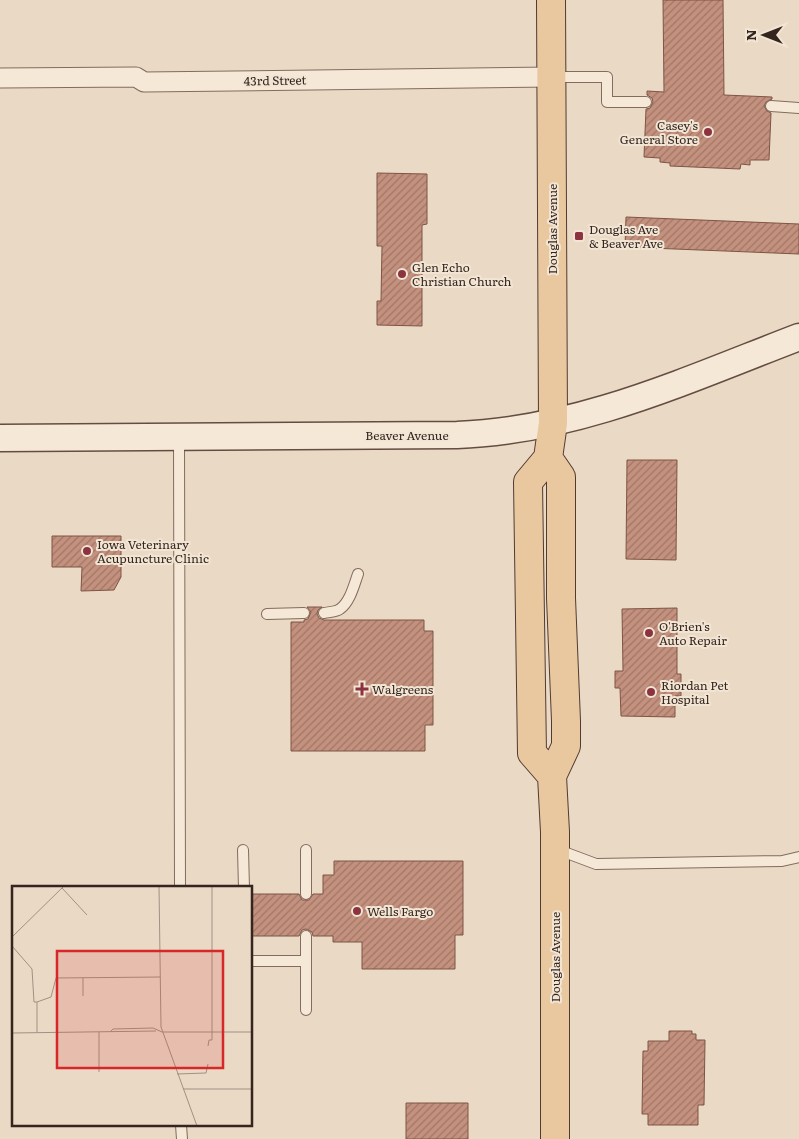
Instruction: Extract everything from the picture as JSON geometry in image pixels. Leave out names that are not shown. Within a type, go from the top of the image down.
[{"type":"main road","name":"Douglas Avenue","points":[[551,0],[553,423],[548,458],[561,476],[566,721],[566,746],[552,776],[555,848],[555,1139]]},
{"type":"main road","name":"Beaver Avenue","points":[[0,438],[484,434],[521,430],[637,399],[799,337]]},
{"type":"street","name":"43rd Street","points":[[0,78],[136,77],[144,82],[552,77]]},
{"type":"lane","points":[[552,77],[607,77],[607,102],[646,102]]},
{"type":"lane","points":[[772,106],[799,108]]},
{"type":"lane","points":[[179,436],[180,886]]},
{"type":"lane","points":[[324,613],[338,611],[346,604],[358,574]]},
{"type":"lane","points":[[267,614],[304,613]]},
{"type":"lane","points":[[555,848],[596,864],[782,860],[799,857]]},
{"type":"lane","points":[[243,850],[244,886]]},
{"type":"lane","points":[[306,850],[306,894]]},
{"type":"lane","points":[[306,936],[306,1010]]},
{"type":"lane","points":[[252,961],[306,961]]},
{"type":"lane","points":[[180,1126],[182,1139]]},
{"type":"building","name":"Casey's General Store","points":[[663,0],[723,0],[724,95],[772,97],[764,106],[771,113],[769,160],[750,160],[750,165],[741,164],[740,169],[670,166],[670,163],[660,162],[660,158],[644,157],[646,109],[650,108],[653,102],[652,98],[647,95],[647,91],[664,92]]},
{"type":"building","name":"Glen Echo Christian Church","points":[[377,173],[427,174],[427,224],[422,225],[422,326],[377,325],[377,301],[381,301],[382,246],[377,246]]},
{"type":"building","points":[[626,217],[799,224],[799,254],[625,247]]},
{"type":"building","points":[[627,460],[677,460],[676,560],[626,559]]},
{"type":"building","name":"Iowa Veterinary Acupuncture Clinic","points":[[52,536],[121,536],[121,577],[114,590],[81,591],[82,567],[52,567]]},
{"type":"building","name":"Walgreens","points":[[307,607],[322,607],[318,610],[317,614],[319,618],[324,620],[424,620],[424,631],[433,631],[433,725],[425,725],[425,751],[291,751],[291,622],[304,622],[304,620],[308,619],[311,612]]},
{"type":"building","points":[[677,608],[677,674],[681,674],[681,696],[675,696],[675,717],[621,716],[620,688],[615,688],[615,671],[623,671],[622,609]]},
{"type":"building","name":"Wells Fargo","points":[[334,861],[463,861],[463,935],[455,935],[455,969],[362,969],[362,942],[333,942],[333,936],[313,936],[312,932],[306,929],[302,930],[299,936],[252,936],[252,894],[299,894],[302,900],[309,900],[313,894],[323,894],[323,875],[334,875]]},
{"type":"building","points":[[669,1031],[692,1031],[692,1034],[696,1034],[696,1040],[705,1040],[704,1105],[698,1105],[698,1125],[648,1125],[648,1114],[642,1114],[643,1051],[648,1051],[648,1041],[669,1041]]},
{"type":"building","points":[[406,1103],[468,1103],[468,1139],[406,1139]]},
{"type":"place","name":"Casey's General Store","points":[[708,132]]},
{"type":"place","name":"Douglas Ave & Beaver Ave","points":[[579,236]]},
{"type":"place","name":"Glen Echo Christian Church","points":[[402,274]]},
{"type":"place","name":"Iowa Veterinary Acupuncture Clinic","points":[[87,551]]},
{"type":"place","name":"O'Brien's Auto Repair","points":[[649,633]]},
{"type":"place","name":"Walgreens","points":[[362,689]]},
{"type":"place","name":"Riordan Pet Hospital","points":[[651,692]]},
{"type":"place","name":"Wells Fargo","points":[[357,911]]}]
